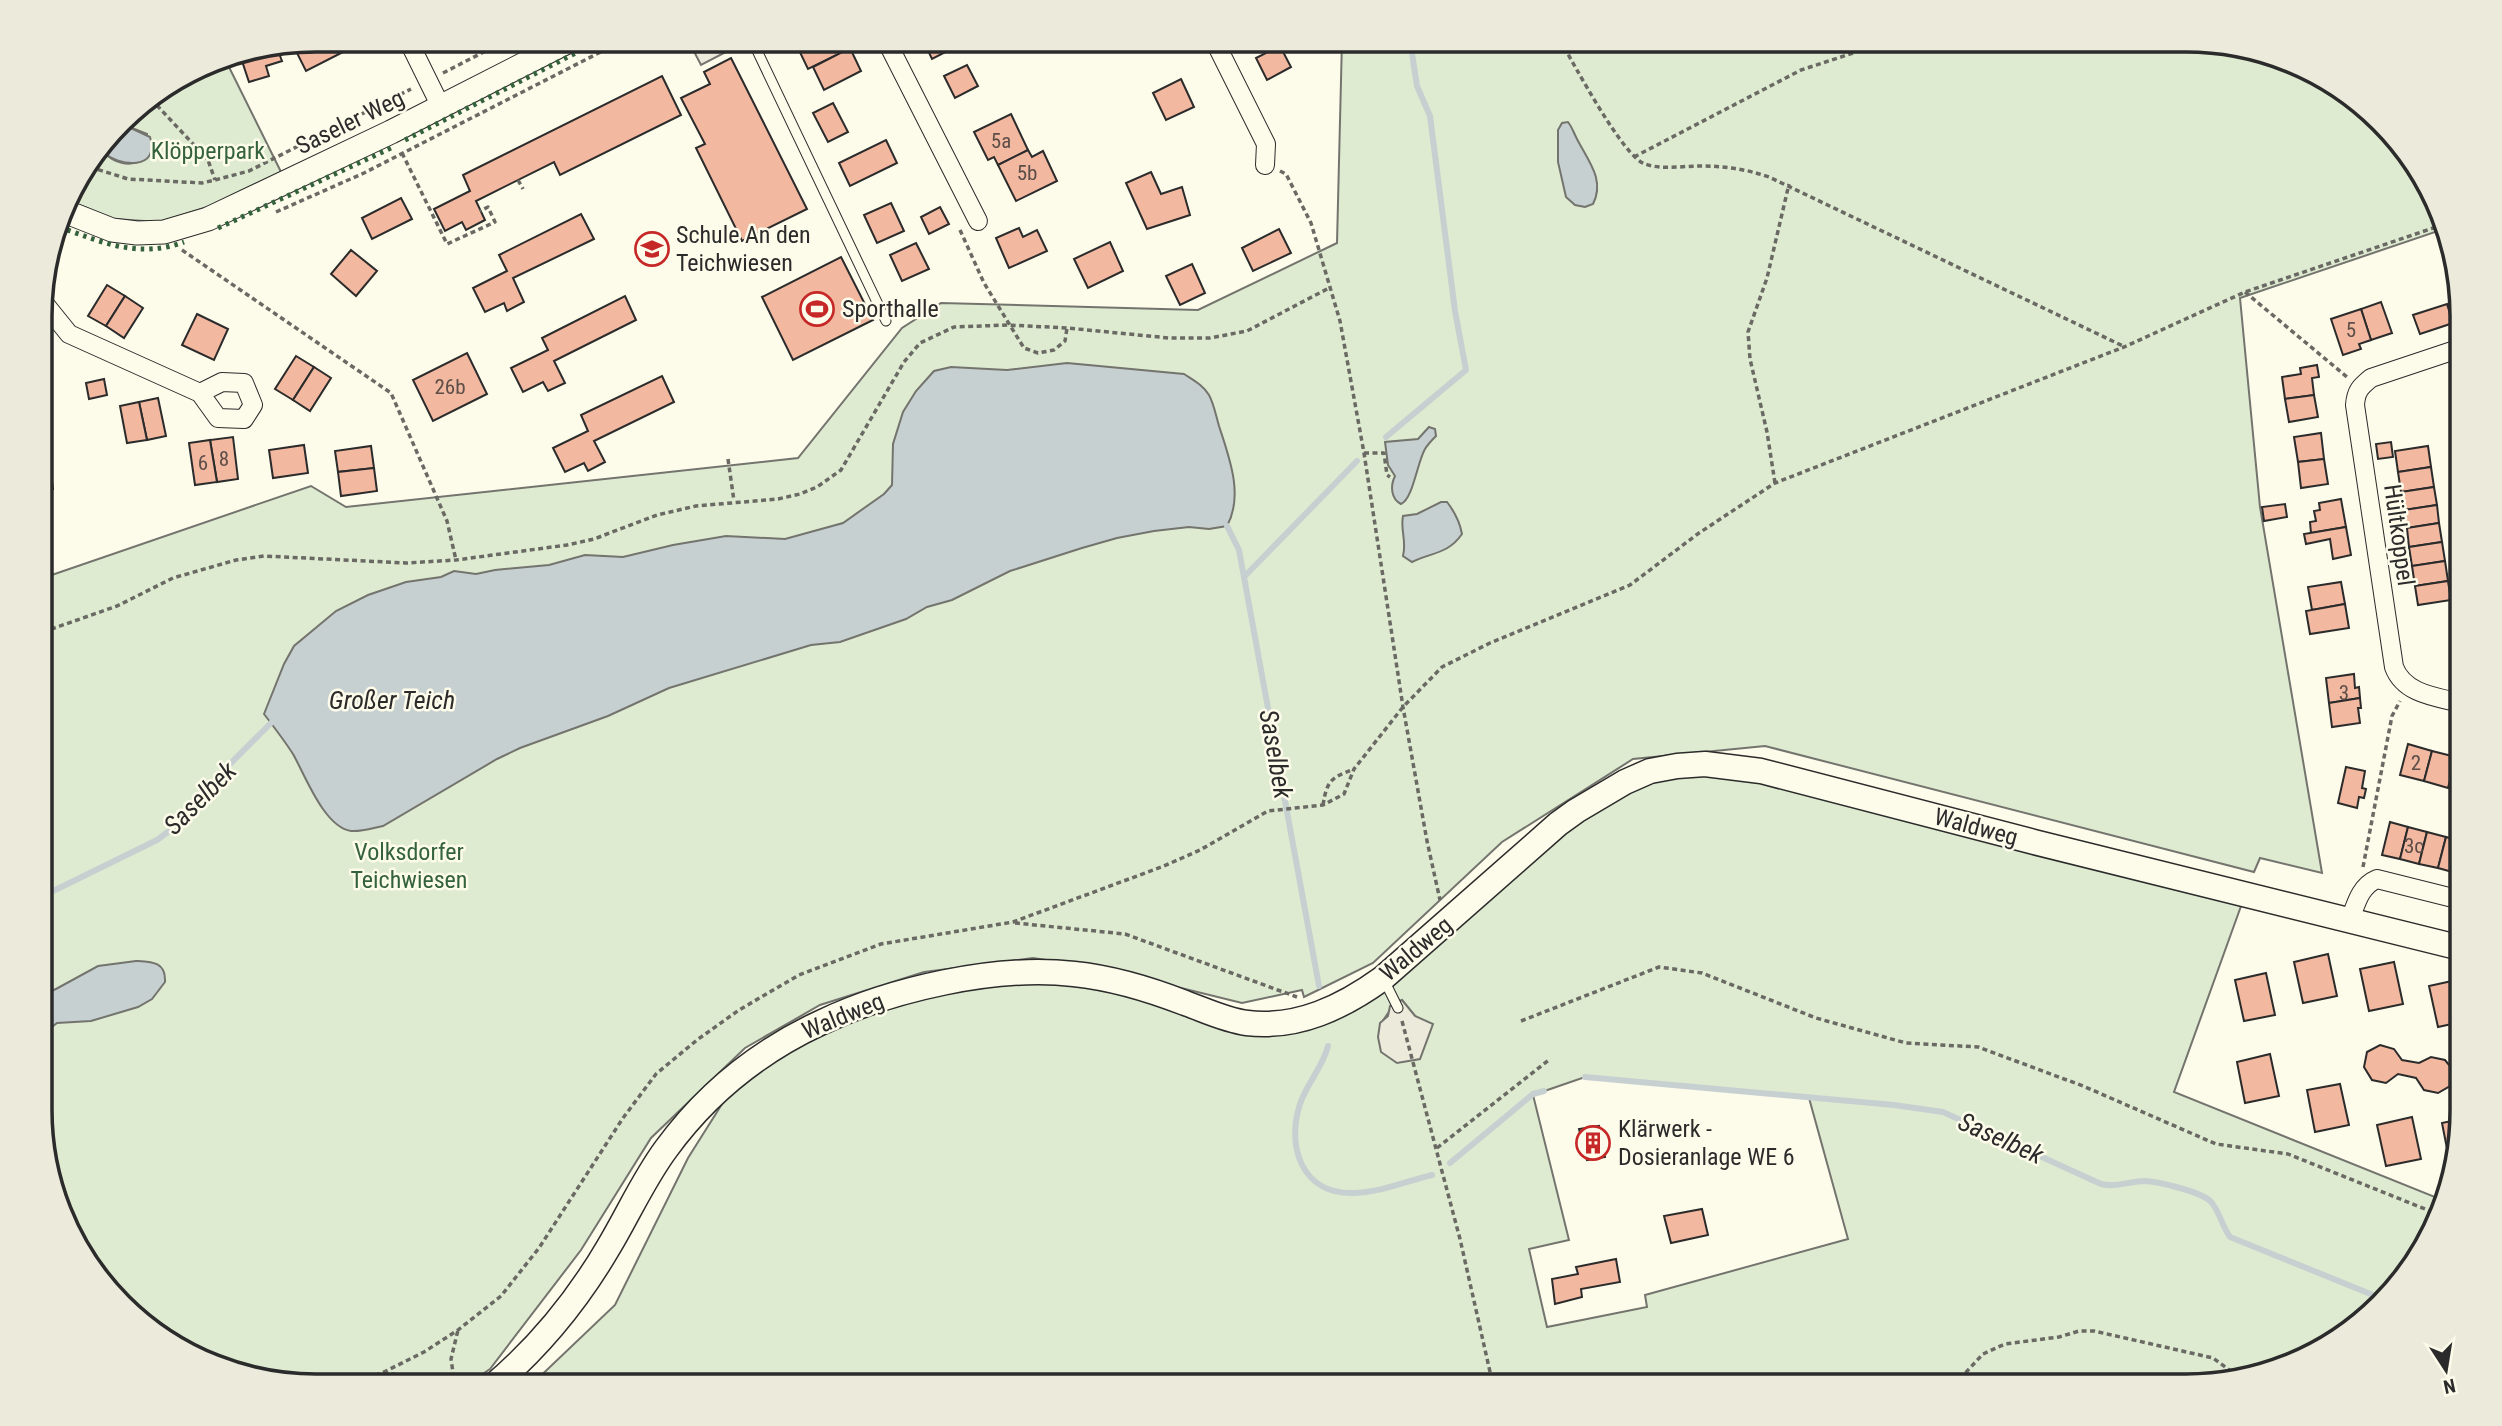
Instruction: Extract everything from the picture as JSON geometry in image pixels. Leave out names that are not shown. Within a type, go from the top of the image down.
[{"type":"main road","name":"Waldweg","points":[[496,1374],[529,1351],[569,1306],[609,1247],[637,1194],[665,1150],[704,1103],[727,1081],[765,1053],[823,1021],[877,1000],[961,979],[1047,972],[1093,976],[1126,983],[1231,1020],[1280,1023],[1325,1013],[1354,999],[1383,978],[1558,824],[1625,782],[1650,771],[1705,764],[1761,771],[2450,945]]},
{"type":"street","points":[[414,52],[440,107]]},
{"type":"street","name":"Saseler Weg","points":[[74,215],[112,229],[137,233],[163,232],[208,219],[391,132],[548,52]]},
{"type":"street","points":[[892,52],[978,221]]},
{"type":"street","points":[[1220,52],[1266,144],[1265,165]]},
{"type":"street","points":[[52,313],[69,334],[200,393]]},
{"type":"street","points":[[2359,387],[2371,378],[2450,352]]},
{"type":"street","name":"Hültkoppel","points":[[2359,387],[2355,405],[2394,667],[2399,679],[2407,686],[2450,701]]},
{"type":"street","points":[[2350,920],[2359,895],[2368,883],[2377,879],[2450,897]]},
{"type":"lane","points":[[758,52],[886,321]]},
{"type":"lane","points":[[1383,978],[1398,1008]]},
{"type":"path","points":[[97,169],[128,179],[202,183],[249,171],[483,52]]},
{"type":"path","points":[[1567,52],[1624,145],[1634,157],[1647,165],[1712,166],[1747,170],[1789,184],[2124,347]]},
{"type":"path","points":[[1634,157],[1801,70],[1856,52]]},
{"type":"path","points":[[157,106],[208,160],[215,180]]},
{"type":"path","points":[[391,132],[447,244],[495,222],[488,207],[480,211]]},
{"type":"path","points":[[1265,165],[1286,174],[1311,223],[1340,321],[1364,453],[1403,707],[1445,926]]},
{"type":"path","points":[[518,180],[523,189]]},
{"type":"path","points":[[1775,483],[1767,432],[1749,359],[1748,332],[1767,278],[1789,184]]},
{"type":"path","points":[[978,221],[960,230],[984,283],[1024,348],[1038,353],[1054,350],[1065,341],[1067,328]]},
{"type":"path","points":[[1268,811],[1324,805],[1344,794],[1354,769],[1403,707],[1442,667],[1490,643],[1630,585],[1699,533],[1775,483],[2124,347],[2245,292],[2433,228]]},
{"type":"path","points":[[182,250],[391,393],[447,521],[456,560]]},
{"type":"path","points":[[52,629],[117,606],[173,578],[236,560],[264,556],[405,563],[456,560],[594,539],[657,515],[696,506],[778,499],[800,494],[817,487],[841,470],[904,362],[920,343],[954,327],[1008,325],[1168,338],[1210,338],[1247,331],[1329,288]]},
{"type":"path","points":[[2245,292],[2359,387]]},
{"type":"path","points":[[1364,453],[1384,453],[1387,475],[1390,477]]},
{"type":"path","points":[[728,460],[734,501]]},
{"type":"path","points":[[2377,879],[2362,870],[2396,707]]},
{"type":"path","points":[[1324,805],[1326,786],[1336,776],[1354,769]]},
{"type":"path","points":[[1013,922],[1125,934],[1305,999],[1290,1001]]},
{"type":"path","points":[[1521,1021],[1659,967],[1702,973],[1816,1018],[1881,1036],[1906,1042],[1978,1047],[2083,1086],[2216,1144],[2288,1154],[2429,1211]]},
{"type":"path","points":[[1398,1008],[1437,1148],[1490,1374]]},
{"type":"path","points":[[1437,1148],[1550,1059]]},
{"type":"path","points":[[453,1374],[451,1359],[458,1330]]},
{"type":"path","points":[[1964,1374],[1983,1354],[2005,1344],[2059,1337],[2080,1331],[2094,1331],[2213,1358],[2229,1369]]},
{"type":"path","points":[[382,1373],[391,1374]]},
{"type":"green space","name":"Volksdorfer Teichwiesen","points":[[1342,52],[2185,52],[2254,62],[2302,80],[2332,97],[2372,130],[2395,156],[2422,200],[2435,232],[2240,298],[2260,507],[2322,873],[2260,858],[2254,872],[1765,746],[1633,759],[1502,842],[1373,963],[1304,997],[1302,990],[1242,1003],[1104,969],[1033,958],[924,972],[820,1005],[745,1048],[651,1138],[581,1250],[490,1369],[483,1374],[317,1374],[248,1364],[200,1346],[170,1329],[130,1296],[107,1270],[88,1241],[73,1210],[62,1178],[53,1127],[52,575],[311,486],[346,507],[798,458],[902,328],[941,303],[1198,310],[1337,243]]},
{"type":"green space","name":"Klöpperpark","points":[[229,68],[286,182],[160,222],[114,219],[78,204],[108,155],[128,164],[145,158],[147,134],[132,128],[170,97],[200,80]]},
{"type":"green space","points":[[1705,764],[2245,895],[2174,1092],[2434,1197],[2422,1226],[2395,1270],[2372,1296],[2346,1319],[2317,1338],[2286,1353],[2254,1364],[2203,1373],[543,1374],[615,1305],[688,1158],[746,1066],[800,1032],[1024,972],[1261,1024],[1382,979],[1395,1003],[1384,1019],[1415,1016],[1402,1000],[1396,1003],[1383,978],[1601,796]],"holes":[[[1585,1077],[1809,1098],[1848,1239],[1645,1295],[1647,1307],[1547,1327],[1529,1249],[1569,1240],[1533,1095]]]},
{"type":"shaded area","points":[[694,52],[726,52],[701,65]]},
{"type":"shaded area","points":[[1402,1000],[1415,1016],[1433,1024],[1420,1059],[1397,1063],[1381,1052],[1378,1037],[1380,1023],[1388,1016],[1390,1006]]},
{"type":"water","points":[[1568,122],[1596,177],[1593,204],[1585,207],[1575,205],[1566,197],[1558,162],[1558,130],[1562,123]]},
{"type":"water","points":[[132,128],[150,137],[150,156],[144,160],[128,163],[107,156]]},
{"type":"water","name":"Großer Teich","points":[[1067,363],[1184,374],[1204,388],[1214,406],[1233,476],[1234,502],[1227,526],[1154,531],[1082,548],[1010,571],[952,600],[927,607],[906,619],[840,642],[811,645],[669,688],[608,716],[520,748],[383,826],[367,830],[351,831],[332,820],[316,799],[293,754],[264,714],[294,646],[336,611],[368,595],[406,582],[441,577],[454,571],[476,574],[549,565],[585,555],[623,557],[726,536],[785,539],[843,523],[884,494],[892,485],[893,444],[903,412],[916,391],[934,371],[951,367],[1007,370]]},
{"type":"water","points":[[1429,427],[1435,429],[1436,436],[1425,449],[1409,495],[1401,504],[1392,492],[1395,476],[1388,465],[1385,442],[1418,439]]},
{"type":"water","points":[[1441,502],[1447,502],[1450,506],[1462,534],[1446,549],[1412,562],[1403,556],[1403,516],[1417,514]]},
{"type":"water","points":[[136,961],[153,963],[163,970],[165,982],[152,999],[138,1007],[91,1021],[57,1023],[52,1027],[52,991],[98,966]]},
{"type":"building","points":[[343,52],[306,71],[297,53]]},
{"type":"building","points":[[800,52],[843,52],[808,69]]},
{"type":"building","points":[[842,52],[852,52],[861,71],[824,90],[813,67]]},
{"type":"building","points":[[929,52],[946,52],[932,59]]},
{"type":"building","points":[[1268,52],[1283,52],[1291,67],[1267,80],[1256,58]]},
{"type":"building","points":[[280,55],[282,61],[266,66],[269,76],[249,82],[243,64]]},
{"type":"building","points":[[731,58],[807,209],[742,241],[696,148],[705,144],[681,98],[710,84],[704,72]]},
{"type":"building","points":[[967,65],[978,86],[955,98],[944,76]]},
{"type":"building","points":[[662,76],[681,115],[560,175],[554,162],[476,201],[485,220],[466,230],[462,222],[445,231],[434,209],[470,191],[463,175]]},
{"type":"building","points":[[1181,79],[1194,107],[1166,120],[1153,93]]},
{"type":"building","points":[[833,103],[848,132],[828,142],[813,113]]},
{"type":"building","points":[[1011,114],[1028,150],[998,165],[994,157],[988,160],[974,132]]},
{"type":"building","points":[[886,140],[897,163],[850,186],[839,163]]},
{"type":"building","points":[[1028,150],[1032,157],[1043,151],[1057,181],[1016,201],[998,165]]},
{"type":"building","points":[[1151,172],[1161,194],[1182,187],[1190,215],[1147,229],[1126,183]]},
{"type":"building","points":[[401,198],[412,219],[372,239],[362,218]]},
{"type":"building","points":[[891,203],[904,231],[877,243],[864,215]]},
{"type":"building","points":[[940,207],[949,224],[929,234],[921,217]]},
{"type":"building","points":[[581,214],[594,239],[513,278],[524,302],[507,311],[504,303],[485,312],[473,288],[507,271],[499,255]]},
{"type":"building","points":[[1019,228],[1023,237],[1037,230],[1047,251],[1009,268],[996,238]]},
{"type":"building","points":[[1279,229],[1291,253],[1253,271],[1242,248]]},
{"type":"building","points":[[1110,242],[1123,271],[1088,288],[1074,259]]},
{"type":"building","points":[[916,243],[929,269],[902,281],[890,255]]},
{"type":"building","points":[[351,250],[377,271],[356,296],[331,274]]},
{"type":"building","name":"Sporthalle","points":[[841,257],[873,320],[793,360],[762,297]]},
{"type":"building","points":[[1192,264],[1205,293],[1180,305],[1166,276]]},
{"type":"building","points":[[107,285],[125,296],[106,326],[88,316]]},
{"type":"building","points":[[125,296],[143,308],[124,338],[106,326]]},
{"type":"building","points":[[625,296],[636,320],[554,361],[565,383],[548,391],[543,382],[523,392],[511,368],[548,350],[542,338]]},
{"type":"building","points":[[2381,302],[2392,333],[2371,340],[2361,309]]},
{"type":"building","points":[[2447,304],[2450,324],[2420,334],[2413,315]]},
{"type":"building","points":[[2361,309],[2371,340],[2359,344],[2361,349],[2343,355],[2331,319]]},
{"type":"building","points":[[197,314],[228,329],[214,360],[182,345]]},
{"type":"building","points":[[467,353],[487,394],[433,421],[413,380]]},
{"type":"building","points":[[296,356],[314,367],[293,400],[275,389]]},
{"type":"building","points":[[2317,365],[2319,377],[2312,378],[2314,395],[2285,399],[2282,377],[2301,374],[2300,368]]},
{"type":"building","points":[[314,367],[331,378],[310,411],[293,400]]},
{"type":"building","points":[[662,376],[674,402],[594,441],[605,462],[588,471],[584,463],[565,472],[553,448],[588,431],[581,415]]},
{"type":"building","points":[[104,379],[107,395],[89,399],[86,383]]},
{"type":"building","points":[[2314,395],[2318,417],[2289,422],[2285,399]]},
{"type":"building","points":[[158,398],[166,436],[147,440],[139,402]]},
{"type":"building","points":[[139,402],[147,440],[127,443],[120,406]]},
{"type":"building","points":[[2321,433],[2324,459],[2298,462],[2294,437]]},
{"type":"building","points":[[233,437],[238,479],[217,482],[210,440]]},
{"type":"building","points":[[210,440],[217,482],[195,485],[189,443]]},
{"type":"building","points":[[2391,442],[2393,457],[2378,459],[2376,444]]},
{"type":"building","points":[[304,445],[308,473],[273,478],[269,450]]},
{"type":"building","points":[[371,446],[374,468],[338,472],[335,451]]},
{"type":"building","points":[[2428,446],[2431,467],[2398,472],[2395,451]]},
{"type":"building","points":[[2324,459],[2328,484],[2301,488],[2298,462]]},
{"type":"building","points":[[2431,467],[2434,487],[2401,492],[2398,472]]},
{"type":"building","points":[[374,468],[377,491],[341,496],[338,472]]},
{"type":"building","points":[[2434,487],[2437,505],[2404,510],[2401,492]]},
{"type":"building","points":[[2341,499],[2346,527],[2311,533],[2310,522],[2316,521],[2314,511],[2320,510],[2319,503]]},
{"type":"building","points":[[2285,504],[2287,517],[2264,521],[2262,507]]},
{"type":"building","points":[[2437,505],[2439,523],[2407,528],[2404,510]]},
{"type":"building","points":[[2439,523],[2442,542],[2409,547],[2407,528]]},
{"type":"building","points":[[2346,527],[2351,555],[2333,559],[2330,539],[2306,544],[2304,534]]},
{"type":"building","points":[[2442,542],[2445,561],[2412,566],[2409,547]]},
{"type":"building","points":[[2445,561],[2448,581],[2415,586],[2412,566]]},
{"type":"building","points":[[2448,581],[2450,600],[2418,605],[2415,586]]},
{"type":"building","points":[[2341,582],[2345,604],[2312,610],[2308,587]]},
{"type":"building","points":[[2345,604],[2349,628],[2310,634],[2306,611]]},
{"type":"building","points":[[2354,674],[2355,688],[2359,687],[2360,698],[2329,703],[2326,678]]},
{"type":"building","points":[[2360,698],[2360,723],[2332,727],[2329,703]]},
{"type":"building","points":[[2408,744],[2432,751],[2424,781],[2400,775]]},
{"type":"building","points":[[2432,751],[2450,756],[2448,788],[2424,781]]},
{"type":"building","points":[[2346,767],[2365,771],[2362,788],[2366,789],[2364,798],[2359,797],[2357,808],[2338,803]]},
{"type":"building","points":[[2390,822],[2408,827],[2400,859],[2382,855]]},
{"type":"building","points":[[2408,827],[2427,832],[2419,864],[2400,859]]},
{"type":"building","points":[[2427,832],[2446,837],[2438,868],[2419,864]]},
{"type":"building","points":[[2446,837],[2450,838],[2450,871],[2438,868]]},
{"type":"building","points":[[2328,954],[2337,996],[2303,1003],[2294,962]]},
{"type":"building","points":[[2394,962],[2403,1004],[2369,1011],[2360,969]]},
{"type":"building","points":[[2266,973],[2275,1015],[2244,1021],[2235,980]]},
{"type":"building","points":[[2450,981],[2450,1024],[2438,1027],[2429,986]]},
{"type":"building","points":[[2380,1045],[2394,1049],[2402,1060],[2419,1063],[2431,1057],[2445,1060],[2450,1066],[2450,1086],[2438,1093],[2424,1090],[2416,1078],[2398,1074],[2386,1083],[2372,1080],[2364,1067],[2367,1052]]},
{"type":"building","points":[[2270,1054],[2279,1096],[2245,1103],[2237,1062]]},
{"type":"building","points":[[2340,1084],[2349,1125],[2315,1132],[2307,1090]]},
{"type":"building","points":[[2412,1117],[2421,1159],[2386,1166],[2377,1125]]},
{"type":"building","points":[[2449,1121],[2447,1146],[2442,1123]]},
{"type":"building","name":"Klärwerk - Dosieranlage WE 6","points":[[1599,1126],[1605,1157],[1587,1160],[1579,1129]]},
{"type":"building","points":[[1702,1209],[1708,1235],[1671,1243],[1664,1216]]},
{"type":"building","points":[[1616,1259],[1620,1282],[1581,1289],[1582,1297],[1555,1304],[1552,1279],[1578,1274],[1576,1267]]},
{"type":"waterway","points":[[1386,437],[1466,370],[1455,311],[1430,116],[1417,86],[1412,52]]},
{"type":"waterway","points":[[1244,577],[1357,461]]},
{"type":"waterway","name":"Saselbek","points":[[1227,526],[1239,550],[1319,986]]},
{"type":"waterway","name":"Saselbek","points":[[52,892],[157,840],[180,823],[222,772],[271,723]]},
{"type":"waterway","name":"Saselbek","points":[[1328,1046],[1303,1096],[1296,1120],[1297,1151],[1310,1177],[1321,1186],[1353,1193],[1383,1189],[1432,1175]]},
{"type":"waterway","name":"Saselbek","points":[[1585,1077],[1894,1105],[1943,1112],[2101,1184],[2145,1181],[2191,1191],[2212,1203],[2230,1237],[2373,1295]]},
{"type":"waterway","name":"Saselbek","points":[[1450,1163],[1533,1094],[1544,1091]]},
{"type":"hedge","points":[[405,140],[577,52]]},
{"type":"hedge","points":[[218,228],[391,148]]},
{"type":"hedge","points":[[68,230],[105,243],[136,249],[167,247],[184,242]]},
{"type":"place","name":"Schule An den Teichwiesen","points":[[652,249]]},
{"type":"place","name":"Sporthalle","points":[[817,309]]},
{"type":"place","name":"Klärwerk - Dosieranlage WE 6","points":[[1593,1143]]}]
